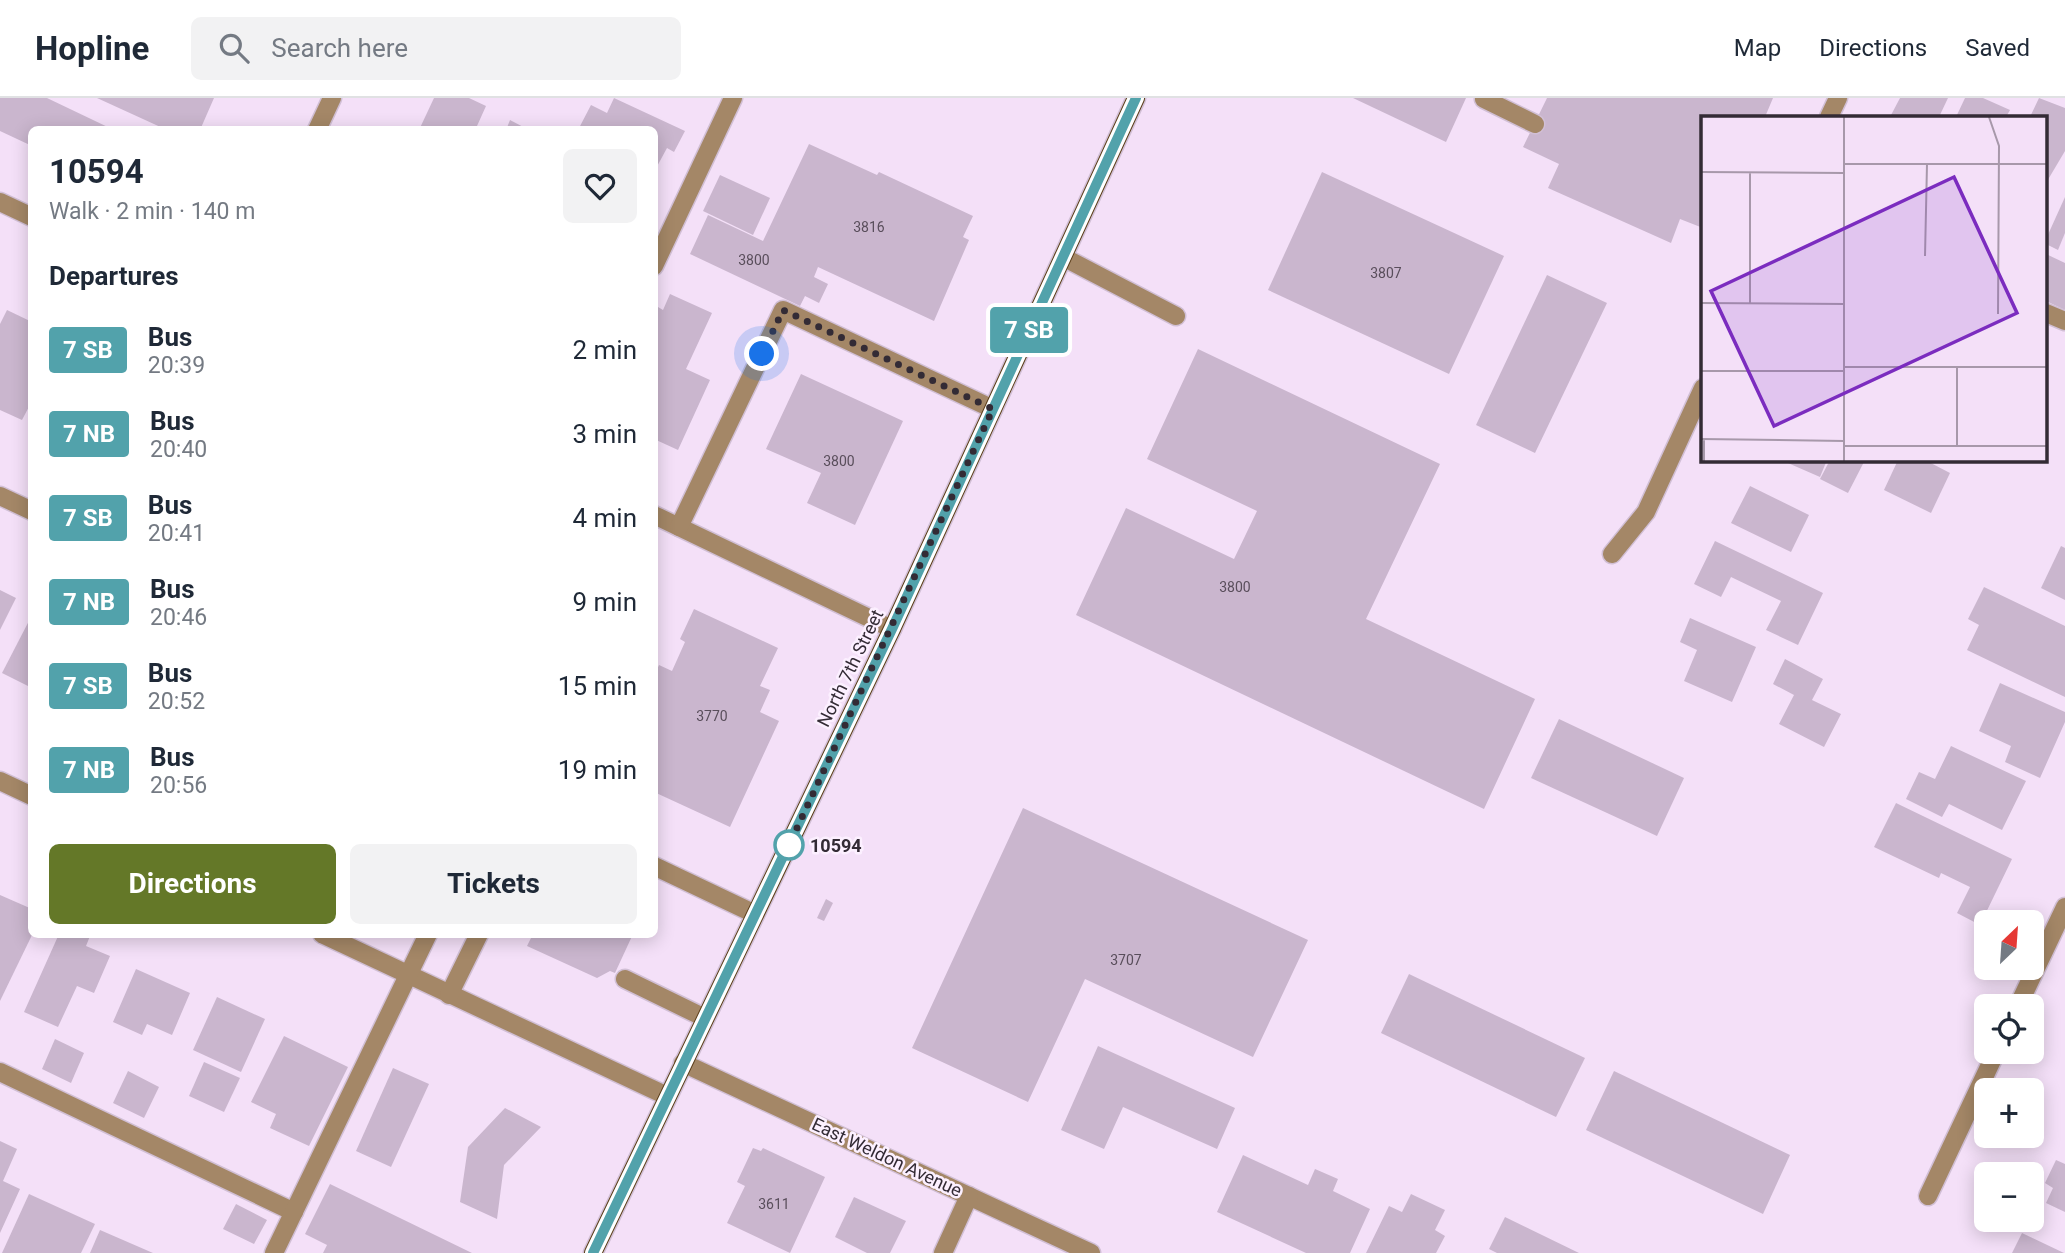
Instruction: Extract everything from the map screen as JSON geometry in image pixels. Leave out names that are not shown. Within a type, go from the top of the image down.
[{"type":"main road","name":"North 7th Street","points":[[593,1253],[892,629],[1136,98]]},
{"type":"street","points":[[319,126],[332,98]]},
{"type":"street","points":[[658,257],[733,98]]},
{"type":"street","points":[[1829,116],[1838,98]]},
{"type":"street","points":[[1484,99],[1535,124]]},
{"type":"street","points":[[0,202],[28,215]]},
{"type":"street","points":[[1063,257],[1176,316]]},
{"type":"street","points":[[680,527],[783,310],[993,409]]},
{"type":"street","points":[[2048,314],[2065,321]]},
{"type":"street","points":[[1612,554],[1646,512],[1701,392]]},
{"type":"street","points":[[0,496],[28,509]]},
{"type":"street","points":[[658,517],[892,629]]},
{"type":"street","points":[[0,781],[28,794]]},
{"type":"street","points":[[658,868],[755,914]]},
{"type":"street","points":[[2024,994],[2065,907]]},
{"type":"street","points":[[329,938],[667,1097]]},
{"type":"street","points":[[274,1253],[426,938]]},
{"type":"street","points":[[449,995],[477,938]]},
{"type":"street","points":[[625,979],[705,1018]]},
{"type":"street","name":"East Weldon Avenue","points":[[683,1063],[1091,1253]]},
{"type":"street","points":[[1927,1196],[1990,1064]]},
{"type":"street","points":[[0,1072],[294,1212]]},
{"type":"street","points":[[943,1253],[969,1196]]},
{"type":"building","points":[[0,98],[47,98],[106,126],[28,126],[28,144],[0,131]]},
{"type":"building","points":[[97,98],[214,98],[202,126],[158,126]]},
{"type":"building","points":[[434,98],[469,98],[486,106],[477,126],[421,126]]},
{"type":"building","points":[[614,98],[685,131],[674,152],[667,148],[658,165],[658,126],[580,126],[591,105],[607,113]]},
{"type":"building","points":[[1353,98],[1466,98],[1446,142]]},
{"type":"building","points":[[1547,98],[1773,98],[1765,116],[1701,116],[1701,227],[1680,219],[1671,243],[1548,188],[1559,164],[1523,147]]},
{"type":"building","points":[[1900,98],[1948,98],[1939,116],[1891,116]]},
{"type":"building","points":[[1965,98],[1983,98],[2010,110],[2007,116],[1956,116]]},
{"type":"building","points":[[2039,98],[2065,108],[2065,151],[2048,180],[2048,116],[2030,116]]},
{"type":"building","points":[[510,120],[521,126],[508,126]]},
{"type":"building","points":[[809,144],[877,175],[879,172],[973,216],[963,237],[969,240],[934,321],[818,267],[814,277],[828,284],[819,303],[805,296],[800,306],[690,254],[708,215],[763,241]]},
{"type":"building","points":[[1322,172],[1504,256],[1449,374],[1268,290]]},
{"type":"building","points":[[720,175],[770,198],[753,235],[703,211]]},
{"type":"building","points":[[2065,197],[2065,233],[2058,250],[2048,245],[2048,235]]},
{"type":"building","points":[[2048,255],[2065,263],[2065,310],[2048,302]]},
{"type":"building","points":[[1547,275],[1607,303],[1535,453],[1476,425]]},
{"type":"building","points":[[670,294],[712,313],[686,369],[710,380],[678,450],[658,441],[658,307],[663,310]]},
{"type":"building","points":[[7,310],[28,320],[28,409],[22,420],[0,410],[0,324]]},
{"type":"building","points":[[1198,349],[1440,464],[1366,619],[1535,699],[1484,809],[1076,615],[1126,508],[1234,559],[1257,511],[1147,459]]},
{"type":"building","points":[[801,374],[903,421],[855,525],[807,503],[821,473],[766,449]]},
{"type":"building","points":[[1786,462],[1826,462],[1820,477]]},
{"type":"building","points":[[1829,462],[1864,462],[1848,493],[1820,479]]},
{"type":"building","points":[[1897,462],[1929,462],[1950,473],[1931,513],[1884,490]]},
{"type":"building","points":[[1750,486],[1809,515],[1791,552],[1731,523]]},
{"type":"building","points":[[1715,541],[1823,593],[1798,645],[1766,630],[1781,601],[1731,577],[1721,597],[1694,584]]},
{"type":"building","points":[[2061,546],[2065,548],[2065,600],[2041,588]]},
{"type":"building","points":[[1984,587],[2065,626],[2065,697],[1967,650],[1979,625],[1968,619]]},
{"type":"building","points":[[0,590],[16,598],[0,630]]},
{"type":"building","points":[[694,609],[778,648],[760,686],[770,690],[760,712],[779,721],[730,827],[658,794],[658,667],[659,665],[672,671],[685,642],[680,639]]},
{"type":"building","points":[[1690,618],[1756,647],[1732,702],[1684,681],[1697,650],[1680,642]]},
{"type":"building","points":[[28,623],[28,686],[2,673]]},
{"type":"building","points":[[1785,659],[1823,679],[1812,700],[1841,714],[1824,747],[1779,724],[1794,695],[1773,684]]},
{"type":"building","points":[[2000,683],[2065,712],[2065,722],[2040,778],[2005,762],[2011,746],[1979,731]]},
{"type":"building","points":[[1559,719],[1684,778],[1657,836],[1531,778]]},
{"type":"building","points":[[1951,746],[2026,781],[2002,830],[1949,804],[1942,817],[1906,799],[1919,772],[1935,779]]},
{"type":"building","points":[[1896,803],[2012,859],[1987,910],[1974,910],[1974,922],[1957,913],[1970,887],[1941,873],[1939,878],[1874,847]]},
{"type":"building","points":[[1023,808],[1308,940],[1253,1057],[1085,979],[1028,1102],[912,1048]]},
{"type":"building","points":[[0,895],[28,907],[28,938],[31,938],[0,1001]]},
{"type":"building","points":[[826,899],[833,903],[824,921],[817,918]]},
{"type":"building","points":[[57,938],[89,938],[86,946],[110,956],[94,993],[77,986],[58,1027],[24,1012]]},
{"type":"building","points":[[531,938],[631,938],[615,973],[610,971],[597,978],[527,946]]},
{"type":"building","points":[[136,969],[190,993],[172,1035],[147,1024],[142,1035],[113,1022]]},
{"type":"building","points":[[1409,974],[1585,1058],[1556,1117],[1381,1033]]},
{"type":"building","points":[[217,997],[265,1019],[241,1072],[193,1050]]},
{"type":"building","points":[[284,1036],[348,1067],[309,1146],[270,1128],[276,1114],[251,1102]]},
{"type":"building","points":[[55,1039],[84,1053],[71,1083],[42,1069]]},
{"type":"building","points":[[1098,1046],[1235,1108],[1217,1149],[1123,1107],[1104,1149],[1061,1130]]},
{"type":"building","points":[[204,1062],[240,1078],[224,1112],[189,1096]]},
{"type":"building","points":[[393,1068],[429,1084],[391,1167],[356,1151]]},
{"type":"building","points":[[128,1071],[159,1087],[144,1118],[113,1103]]},
{"type":"building","points":[[1614,1071],[1790,1155],[1763,1214],[1586,1130]]},
{"type":"building","points":[[505,1108],[541,1127],[504,1165],[497,1219],[460,1202],[468,1147]]},
{"type":"building","points":[[0,1141],[17,1149],[3,1181],[20,1189],[0,1233]]},
{"type":"building","points":[[753,1148],[761,1151],[763,1148],[825,1177],[790,1253],[727,1223],[745,1186],[737,1182]]},
{"type":"building","points":[[1243,1155],[1308,1185],[1315,1169],[1338,1179],[1333,1191],[1370,1209],[1350,1253],[1306,1253],[1217,1212]]},
{"type":"building","points":[[2056,1160],[2065,1164],[2065,1212],[2046,1203],[2053,1188],[2045,1183]]},
{"type":"building","points":[[330,1184],[472,1253],[323,1253],[327,1245],[305,1234]]},
{"type":"building","points":[[29,1194],[95,1224],[81,1253],[2,1253]]},
{"type":"building","points":[[1411,1194],[1445,1210],[1435,1230],[1445,1236],[1436,1253],[1366,1253],[1389,1206],[1402,1212]]},
{"type":"building","points":[[854,1197],[906,1221],[890,1253],[867,1253],[835,1237]]},
{"type":"building","points":[[236,1204],[267,1220],[254,1244],[223,1229]]},
{"type":"building","points":[[1505,1217],[1579,1253],[1497,1253],[1489,1249]]},
{"type":"building","points":[[100,1230],[153,1253],[90,1253]]},
{"type":"building","points":[[2022,1233],[2064,1253],[2012,1253]]},
{"type":"bus line","points":[[593,1253],[892,629],[1136,98]]},
{"type":"place","name":"10594","points":[[789,845]]},
{"type":"route","points":[[762,354],[783,310],[993,409],[789,845]]}]
